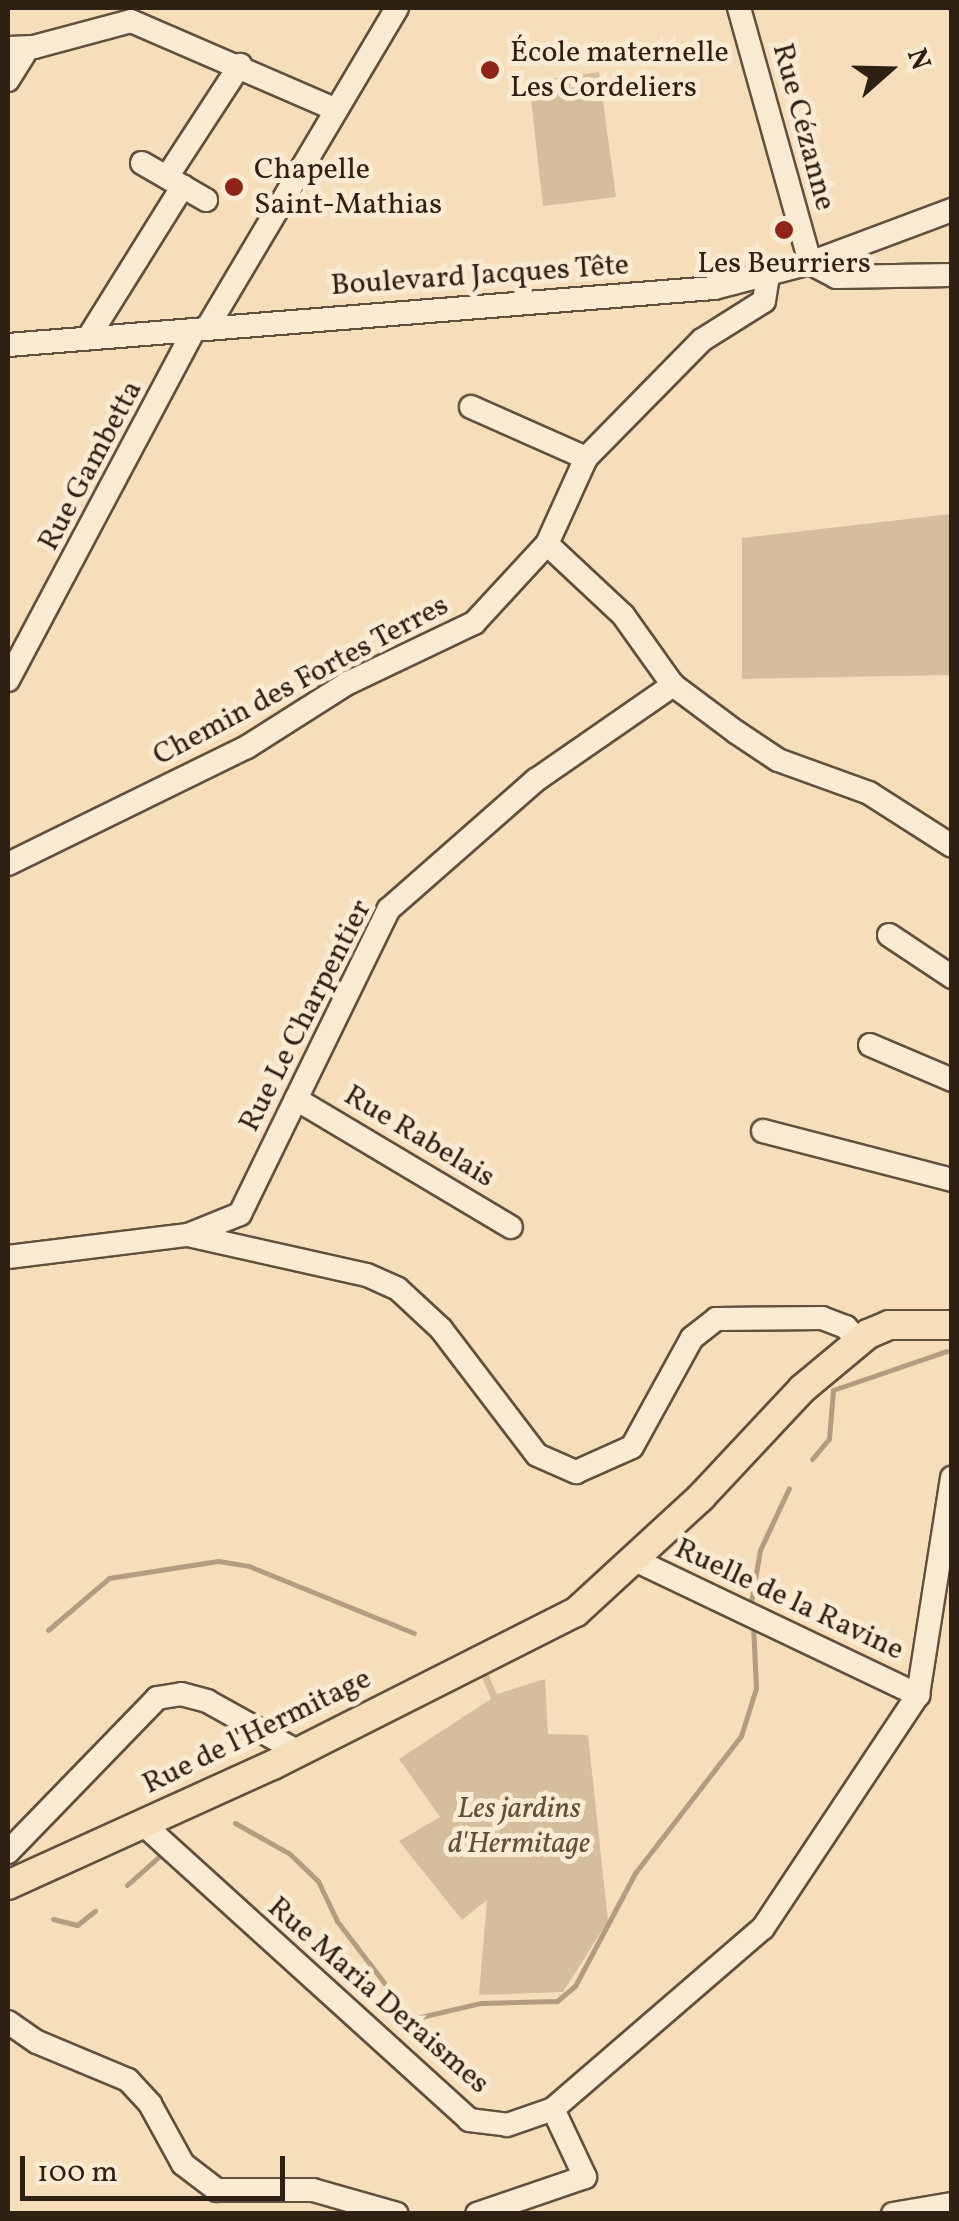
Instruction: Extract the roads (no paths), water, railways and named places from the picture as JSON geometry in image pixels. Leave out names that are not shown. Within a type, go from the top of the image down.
[{"type":"main road","name":"Rue de l'Hermitage","points":[[8,1885],[297,1751],[582,1608],[629,1566],[802,1388],[858,1342],[889,1325],[952,1325]]},
{"type":"street","name":"Rue Gambetta","points":[[8,680],[201,329],[397,8]]},
{"type":"street","name":"Rue Cézanne","points":[[739,8],[810,263]]},
{"type":"street","points":[[8,80],[18,48],[132,20],[334,109]]},
{"type":"street","points":[[88,338],[240,65]]},
{"type":"street","points":[[142,163],[206,200]]},
{"type":"street","name":"Boulevard Jacques Tête","points":[[8,345],[714,288],[768,277],[952,210]]},
{"type":"street","points":[[810,263],[836,277],[952,275]]},
{"type":"street","name":"Chemin des Fortes Terres","points":[[8,864],[247,747],[348,683],[474,623],[547,544],[586,458],[702,340],[764,301],[768,277]]},
{"type":"street","points":[[471,407],[586,458]]},
{"type":"street","points":[[547,544],[623,614],[673,685],[778,760],[869,793],[952,846]]},
{"type":"street","name":"Rue Le Charpentier","points":[[188,1236],[236,1220],[389,910],[536,780],[673,685]]},
{"type":"street","points":[[889,935],[952,976]]},
{"type":"street","points":[[870,1045],[952,1080]]},
{"type":"street","name":"Rue Rabelais","points":[[296,1098],[511,1227]]},
{"type":"street","points":[[762,1130],[952,1180]]},
{"type":"street","points":[[8,1258],[188,1236],[367,1275],[398,1289],[441,1328],[536,1455],[576,1472],[632,1447],[692,1338],[716,1319],[822,1318],[846,1328],[858,1342]]},
{"type":"street","name":"Rue Maria Deraismes","points":[[142,1823],[469,2120],[506,2125],[553,2110],[763,1928],[918,1694],[952,1478]]},
{"type":"street","name":"Ruelle de la Ravine","points":[[629,1566],[918,1694]]},
{"type":"street","points":[[8,1852],[157,1698],[181,1694],[206,1700],[297,1751]]},
{"type":"street","points":[[8,2022],[36,2042],[128,2080],[150,2104],[182,2164],[217,2190],[313,2190],[397,2214]]},
{"type":"street","points":[[477,2214],[586,2178],[553,2110]]},
{"type":"street","points":[[893,2214],[952,2204]]},
{"type":"waterway","points":[[812,1459],[829,1439],[833,1390],[947,1351]]},
{"type":"waterway","points":[[750,1608],[760,1550],[789,1488]]},
{"type":"waterway","points":[[48,1630],[109,1578],[218,1561],[249,1566],[414,1633]]},
{"type":"waterway","points":[[235,1823],[290,1854],[318,1881],[337,1921],[412,2019],[481,2003],[557,2001],[575,1986],[635,1873],[741,1736],[756,1688],[753,1625]]},
{"type":"waterway","points":[[127,1885],[163,1853]]},
{"type":"waterway","points":[[53,1919],[77,1925],[95,1911]]},
{"type":"place","name":"École maternelle Les Cordeliers","points":[[490,70]]},
{"type":"place","name":"Chapelle Saint-Mathias","points":[[234,187]]},
{"type":"place","name":"Les Beurriers","points":[[784,230]]},
{"type":"park label","name":"Les jardins d'Hermitage","points":[[519,1826]]}]
